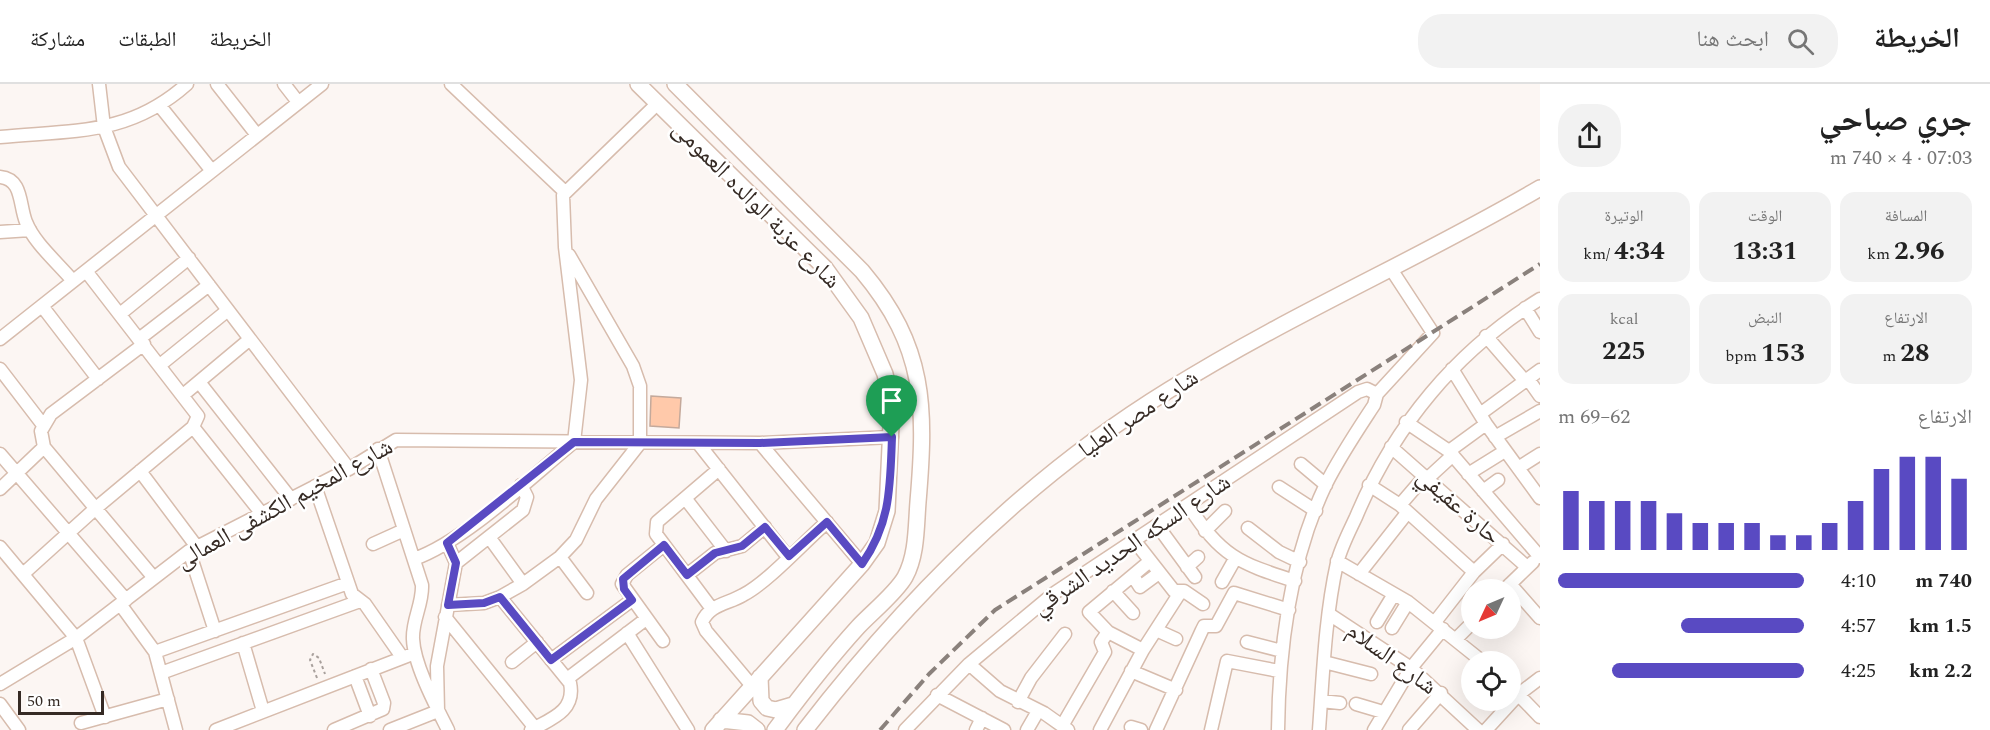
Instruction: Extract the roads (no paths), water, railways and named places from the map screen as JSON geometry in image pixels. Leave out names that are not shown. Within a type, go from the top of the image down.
[{"type":"street","points":[[99,84],[104,127],[119,166],[349,469]]},
{"type":"street","points":[[0,137],[104,127],[141,116],[160,106],[188,84]]},
{"type":"street","points":[[217,84],[257,135]]},
{"type":"street","points":[[284,84],[298,102]]},
{"type":"street","points":[[0,339],[322,84]]},
{"type":"street","points":[[451,84],[565,192]]},
{"type":"street","name":"شارع عزبة الوالده العمومى","points":[[638,84],[825,268],[844,292],[874,345],[892,404],[887,511],[877,543],[862,564],[717,725]]},
{"type":"street","name":"شارع عزبة الوالده العمومى","points":[[675,84],[842,250],[879,291],[905,336],[920,386],[924,439],[914,548],[904,579]]},
{"type":"street","points":[[414,559],[447,543],[574,442],[581,380],[565,247],[562,205],[565,192],[658,103]]},
{"type":"street","points":[[160,106],[212,171]]},
{"type":"street","points":[[707,151],[724,134]]},
{"type":"street","points":[[0,177],[8,178],[16,186],[30,230],[73,281]]},
{"type":"street","name":"شارع مصر العليا","points":[[805,730],[868,651],[920,595],[1011,508],[1073,457],[1135,412],[1233,352],[1540,188]]},
{"type":"street","points":[[0,232],[30,230]]},
{"type":"street","points":[[446,611],[500,597],[523,584],[560,557],[576,540],[596,499],[640,443],[640,386],[633,366],[565,247]]},
{"type":"street","points":[[825,268],[842,250]]},
{"type":"street","points":[[120,314],[189,258]]},
{"type":"street","points":[[1278,730],[1279,671],[1289,610],[1300,562],[1326,485],[1374,405],[1377,394],[1433,333],[1391,269]]},
{"type":"street","points":[[23,574],[96,508],[193,427],[198,416],[87,271]]},
{"type":"street","points":[[154,578],[44,447],[41,430],[51,414],[98,379],[209,285]]},
{"type":"street","points":[[1319,730],[1323,662],[1337,561],[1369,485],[1406,422],[1452,369],[1486,336],[1540,299]]},
{"type":"street","points":[[42,306],[98,379]]},
{"type":"street","points":[[1525,308],[1540,332]]},
{"type":"street","points":[[160,365],[228,310]]},
{"type":"street","points":[[1486,336],[1540,396]]},
{"type":"street","points":[[183,395],[250,339]]},
{"type":"street","points":[[0,369],[43,425]]},
{"type":"street","points":[[1452,369],[1495,438],[1540,497]]},
{"type":"street","points":[[1359,574],[1426,477],[1483,419],[1540,370]]},
{"type":"street","points":[[198,382],[291,499]]},
{"type":"street","name":"شارع السكه الحديد الشرقي","points":[[905,730],[969,664],[1053,594],[1358,392],[1367,389],[1377,394]]},
{"type":"street","points":[[1495,438],[1540,411]]},
{"type":"street","points":[[1406,422],[1451,453],[1540,556],[1515,579]]},
{"type":"street","points":[[193,427],[262,514]]},
{"type":"street","name":"شارع المخيم الكشفى العمالى","points":[[0,684],[76,638],[193,549],[349,469],[378,449],[406,438],[760,443],[892,437]]},
{"type":"street","points":[[698,443],[789,556]]},
{"type":"street","points":[[760,443],[862,564]]},
{"type":"street","points":[[0,489],[44,447]]},
{"type":"street","name":"حارة عفيفي","points":[[1391,447],[1527,567]]},
{"type":"street","points":[[378,449],[422,585],[423,596],[414,628],[415,652],[438,711],[448,730]]},
{"type":"street","points":[[1468,474],[1505,451]]},
{"type":"street","points":[[0,454],[69,534],[123,602],[155,652],[176,730]]},
{"type":"street","points":[[1518,468],[1540,454]]},
{"type":"street","points":[[1301,464],[1326,485]]},
{"type":"street","points":[[712,609],[656,534],[657,522],[719,469]]},
{"type":"street","points":[[140,471],[193,549],[215,631]]},
{"type":"street","points":[[1483,491],[1498,480]]},
{"type":"street","points":[[1369,485],[1403,509],[1474,573]]},
{"type":"street","points":[[315,486],[352,594],[365,604],[402,657]]},
{"type":"street","points":[[456,563],[523,510],[527,497],[521,486]]},
{"type":"street","points":[[1279,487],[1316,511]]},
{"type":"street","points":[[685,498],[726,551]]},
{"type":"street","points":[[1188,505],[1205,531],[1235,559],[1254,568],[1295,581]]},
{"type":"street","points":[[1205,531],[1225,511]]},
{"type":"street","points":[[793,705],[776,710],[767,708],[761,701],[756,681],[703,627],[704,618],[712,609],[751,590],[827,522]]},
{"type":"street","points":[[1157,525],[1191,572],[1198,557]]},
{"type":"street","points":[[687,575],[710,556],[742,546],[765,527]]},
{"type":"street","points":[[1248,528],[1279,552],[1300,562]]},
{"type":"street","points":[[373,544],[404,530]]},
{"type":"street","points":[[489,537],[523,584]]},
{"type":"street","points":[[1134,540],[1174,591],[1184,591],[1203,604]]},
{"type":"street","points":[[438,711],[437,666],[456,563],[447,543]]},
{"type":"street","points":[[1374,730],[1411,668],[1474,573],[1503,544]]},
{"type":"street","points":[[663,641],[624,589],[623,579],[664,545]]},
{"type":"street","points":[[0,548],[76,638],[105,717]]},
{"type":"street","points":[[560,557],[587,593]]},
{"type":"street","points":[[1222,582],[1235,559]]},
{"type":"street","points":[[1143,650],[1108,632],[1089,612],[1150,561]]},
{"type":"street","points":[[1337,561],[1408,602],[1470,651]]},
{"type":"street","points":[[1132,576],[1140,587],[1159,573]]},
{"type":"street","points":[[775,730],[846,640],[904,579],[920,595]]},
{"type":"street","points":[[155,652],[348,583]]},
{"type":"street","points":[[1113,591],[1133,613]]},
{"type":"street","points":[[1100,730],[1143,650],[1181,591]]},
{"type":"street","points":[[1156,730],[1203,627],[1217,624],[1236,592],[1289,610]]},
{"type":"street","points":[[1377,622],[1394,594]]},
{"type":"street","points":[[446,611],[533,729],[564,711],[570,703],[572,693],[567,679],[500,597]]},
{"type":"street","points":[[551,660],[632,600]]},
{"type":"street","points":[[1521,600],[1540,618]]},
{"type":"street","points":[[162,673],[360,601]]},
{"type":"street","points":[[1392,628],[1408,602]]},
{"type":"street","name":"شارع السلام","points":[[1329,614],[1411,668],[1441,693],[1478,730]]},
{"type":"street","points":[[567,679],[646,619]]},
{"type":"street","points":[[1156,630],[1176,639]]},
{"type":"street","points":[[969,664],[1000,691],[1065,728],[1104,652],[1101,642],[1108,632]]},
{"type":"street","points":[[627,633],[688,730]]},
{"type":"street","points":[[1018,702],[1036,670],[1065,634]]},
{"type":"street","points":[[1456,639],[1461,634]]},
{"type":"street","points":[[512,662],[537,642]]},
{"type":"street","points":[[1247,642],[1282,651]]},
{"type":"street","points":[[243,643],[263,711]]},
{"type":"street","points":[[221,729],[415,652]]},
{"type":"street","points":[[1210,730],[1227,661],[1279,671]]},
{"type":"street","points":[[1323,662],[1371,674]]},
{"type":"street","points":[[334,730],[374,715],[384,703],[370,669]]},
{"type":"street","points":[[1131,671],[1176,690]]},
{"type":"street","points":[[355,676],[384,730]]},
{"type":"street","points":[[1521,687],[1540,678]]},
{"type":"street","points":[[1409,730],[1441,693]]},
{"type":"street","points":[[937,695],[979,724],[1004,730]]},
{"type":"street","points":[[1521,696],[1540,717]]},
{"type":"street","points":[[81,723],[168,699]]},
{"type":"street","points":[[1321,701],[1340,703]]},
{"type":"street","points":[[0,704],[20,730]]},
{"type":"street","points":[[1356,704],[1383,712]]},
{"type":"street","points":[[390,730],[438,711]]},
{"type":"street","points":[[1027,730],[1038,711]]},
{"type":"street","points":[[1486,730],[1500,711]]},
{"type":"street","points":[[717,725],[748,723],[757,730]]},
{"type":"railway","points":[[880,730],[929,674],[995,610],[1540,264]]}]
